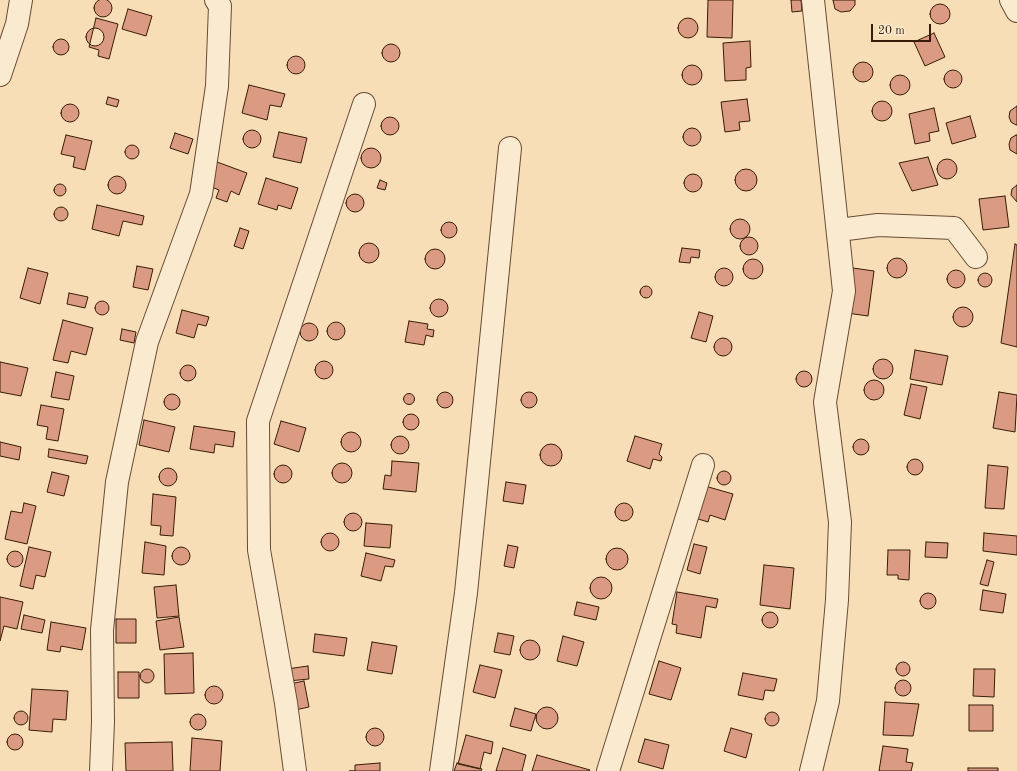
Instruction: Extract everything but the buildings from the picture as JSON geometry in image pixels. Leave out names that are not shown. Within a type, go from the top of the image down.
[{"type":"street","points":[[0,75],[16,24],[21,0]]},
{"type":"street","points":[[101,771],[103,722],[102,630],[117,482],[147,342],[201,194],[217,86],[220,6],[216,0]]},
{"type":"street","points":[[811,771],[828,701],[837,600],[840,522],[825,402],[844,291],[839,230],[813,0]]},
{"type":"street","points":[[1011,0],[1017,11]]},
{"type":"street","points":[[295,771],[286,704],[259,550],[258,421],[364,104]]},
{"type":"street","points":[[442,771],[466,593],[510,148]]},
{"type":"street","points":[[839,230],[878,225],[954,228],[976,256]]},
{"type":"street","points":[[608,771],[703,464]]}]
